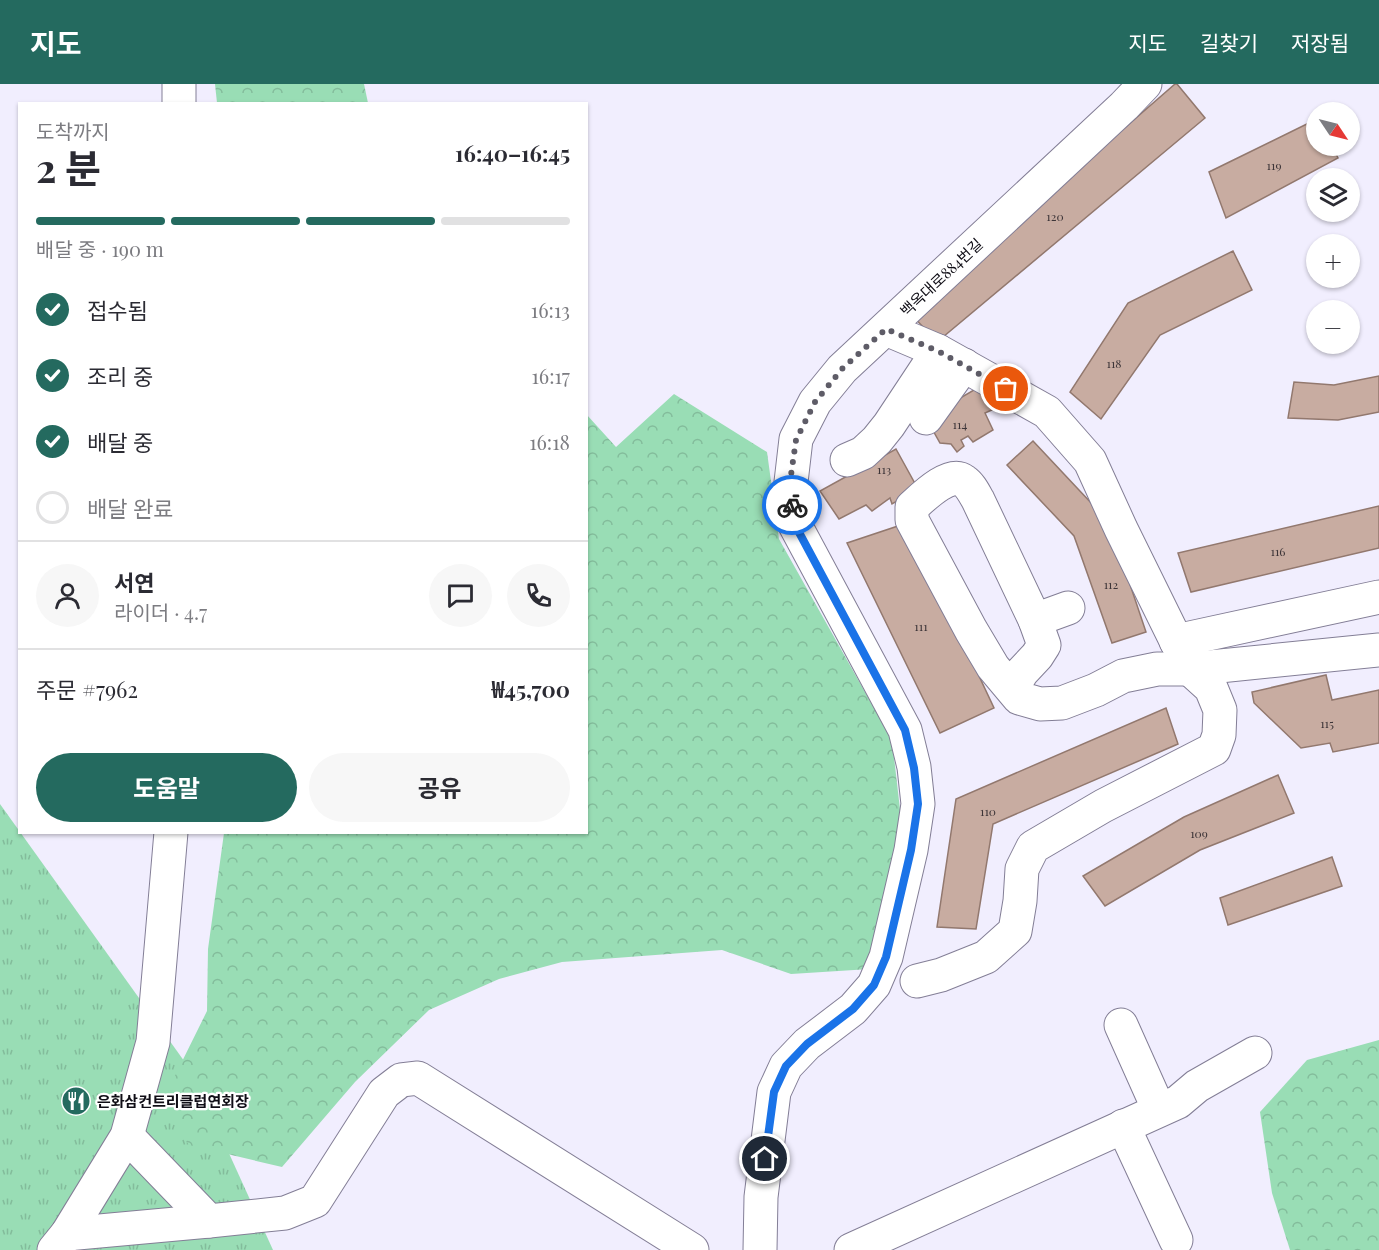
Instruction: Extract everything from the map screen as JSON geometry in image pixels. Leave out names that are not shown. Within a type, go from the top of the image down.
[{"type":"street","points":[[179,84],[180,102]]},
{"type":"street","name":"백옥대로884번길","points":[[760,1250],[761,1197],[774,1092],[786,1066],[807,1044],[853,1009],[874,985],[886,957],[911,850],[918,804],[914,768],[905,730],[794,523],[790,482],[796,440],[815,402],[842,369],[1146,84]]},
{"type":"street","points":[[886,329],[951,358],[1047,412],[1090,461],[1183,655],[1210,688],[1220,710],[1219,735],[1214,749],[1103,806],[1033,847],[1022,869],[1015,931],[986,957],[941,975],[917,981]]},
{"type":"street","points":[[926,418],[951,358]]},
{"type":"street","points":[[847,460],[863,453],[877,440],[951,358]]},
{"type":"street","points":[[1012,689],[1022,672],[1044,645],[1035,620],[978,500],[967,482],[959,477],[948,479],[912,507],[912,520],[993,667],[1019,698],[1040,704],[1062,703],[1096,690],[1123,676],[1156,669],[1183,655],[1379,597]]},
{"type":"street","points":[[1035,620],[1068,608]]},
{"type":"street","points":[[1183,655],[1379,650]]},
{"type":"street","points":[[60,1242],[127,1136],[153,1042],[171,834]]},
{"type":"street","points":[[1121,1025],[1159,1110]]},
{"type":"street","points":[[864,1247],[1178,1102],[1197,1086],[1255,1053]]},
{"type":"street","points":[[60,1242],[285,1213],[315,1201],[384,1093],[401,1080],[418,1078],[692,1250]]},
{"type":"street","points":[[1123,1126],[1176,1240]]},
{"type":"street","points":[[127,1136],[209,1221]]},
{"type":"green space","points":[[215,84],[364,84],[368,102],[217,102]]},
{"type":"green space","points":[[674,394],[767,452],[779,539],[892,740],[901,818],[870,969],[791,974],[722,950],[562,962],[499,979],[429,1010],[355,1082],[282,1167],[189,1145],[161,1104],[207,1011],[208,949],[224,834],[588,834],[588,416],[616,447]]},
{"type":"green space","points":[[0,804],[18,829],[18,834],[21,834],[192,1072],[273,1250],[0,1250]]},
{"type":"green space","points":[[1379,1040],[1379,1250],[1290,1250],[1272,1193],[1260,1112],[1307,1060]]},
{"type":"building","points":[[1175,84],[1205,118],[937,342],[911,314]]},
{"type":"building","points":[[1306,124],[1306,156],[1337,156],[1338,158],[1319,168],[1306,168],[1306,175],[1226,218],[1209,172]]},
{"type":"building","points":[[1233,251],[1252,290],[1160,335],[1101,419],[1070,392],[1128,303]]},
{"type":"building","points":[[1379,376],[1379,412],[1338,420],[1288,418],[1294,382],[1334,385]]},
{"type":"building","points":[[979,387],[992,410],[985,413],[993,430],[973,442],[968,436],[961,440],[964,446],[957,452],[951,444],[940,443],[926,418]]},
{"type":"building","points":[[1033,441],[1109,522],[1146,632],[1112,643],[1074,536],[1007,465]]},
{"type":"building","points":[[896,449],[918,489],[892,504],[890,498],[872,511],[866,505],[839,519],[820,491]]},
{"type":"building","points":[[1379,506],[1379,548],[1191,592],[1178,553]]},
{"type":"building","points":[[907,523],[994,708],[940,733],[847,543]]},
{"type":"building","points":[[1326,675],[1332,700],[1379,690],[1379,743],[1333,752],[1330,743],[1301,748],[1254,703],[1252,692]]},
{"type":"building","points":[[1166,708],[1178,744],[993,824],[976,929],[937,927],[956,799]]},
{"type":"building","points":[[1278,775],[1294,813],[1200,850],[1105,906],[1083,876],[1184,817]]},
{"type":"building","points":[[1332,857],[1342,886],[1228,925],[1220,898]]},
{"type":"way so far","points":[[792,505],[790,482],[796,440],[815,402],[842,369],[886,329],[938,351],[1006,389]]},
{"type":"place","name":"은화삼컨트리클럽연회장","points":[[76,1101]]},
{"type":"route","points":[[765,1159],[774,1092],[786,1066],[807,1044],[853,1009],[874,985],[886,957],[911,850],[918,804],[914,768],[905,730],[794,523],[792,505]]}]
